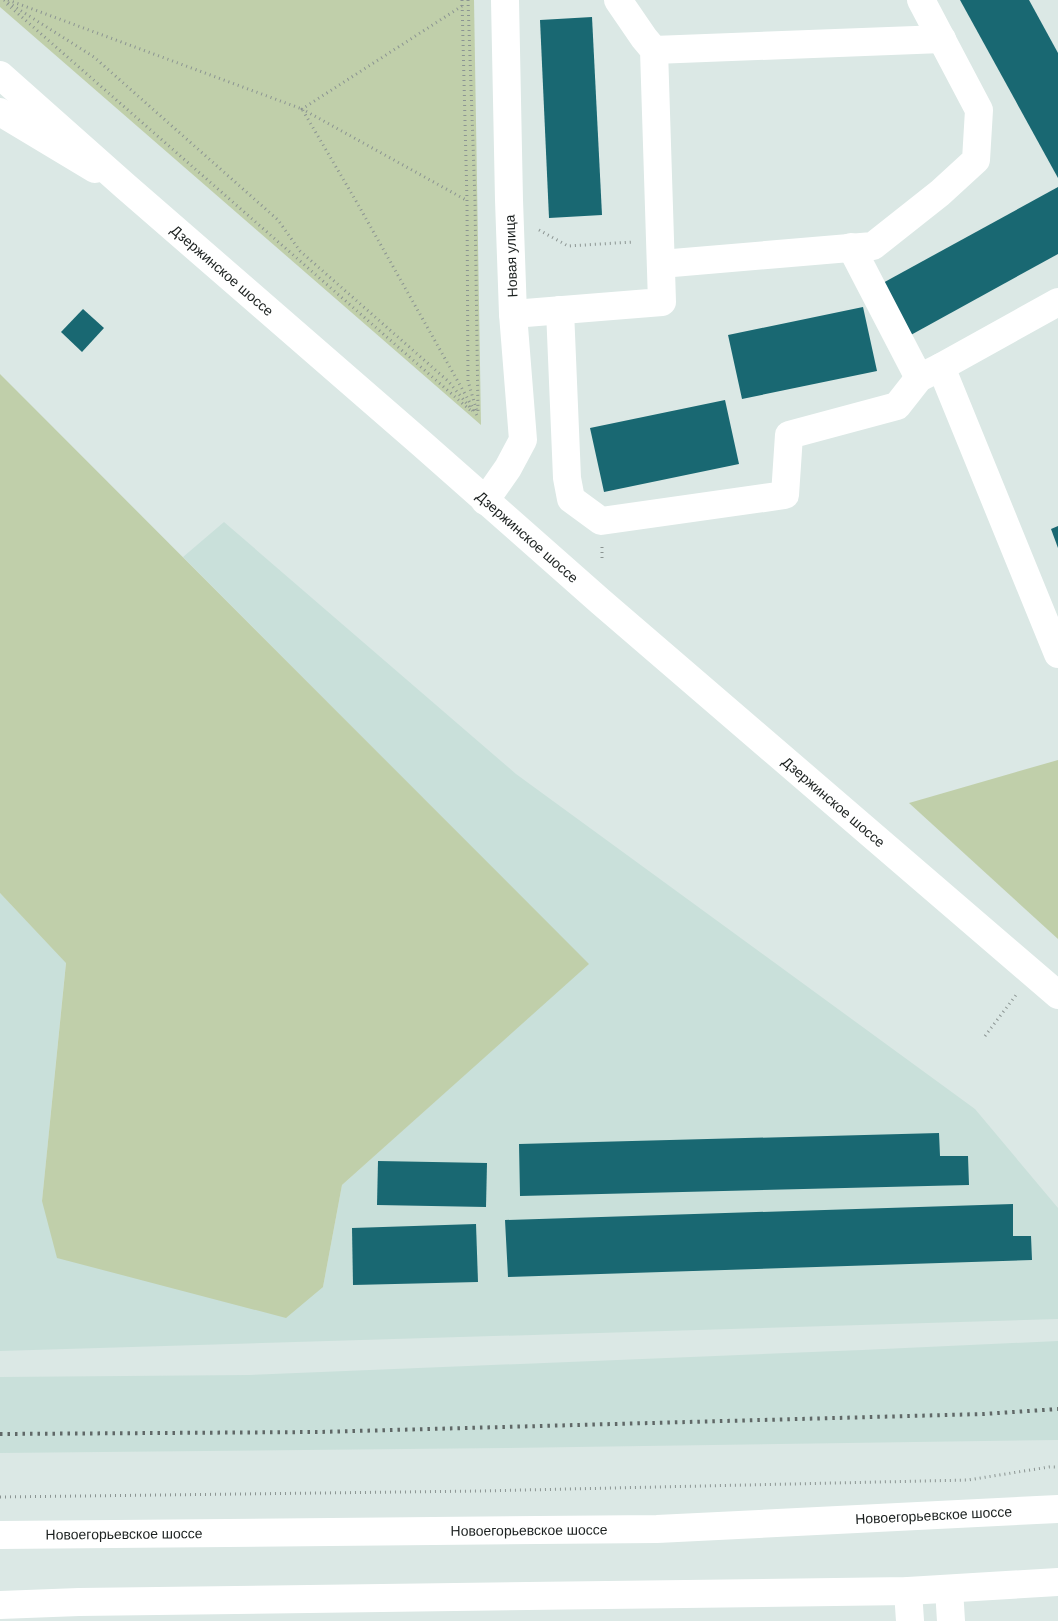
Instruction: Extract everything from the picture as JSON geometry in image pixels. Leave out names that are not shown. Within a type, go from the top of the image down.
[{"type":"main road","name":"Новая улица","points":[[485,501],[508,468],[523,440],[513,314],[505,0]]},
{"type":"main road","points":[[513,314],[662,302],[654,50],[618,0]]},
{"type":"main road","points":[[661,252],[873,246],[940,193],[976,160],[979,110],[921,0]]},
{"type":"main road","points":[[654,50],[942,39]]},
{"type":"main road","name":"Дзержинское шоссе","points":[[0,75],[485,501],[1058,996]]},
{"type":"main road","points":[[0,112],[125,186]]},
{"type":"main road","points":[[851,247],[930,373],[1058,654]]},
{"type":"main road","points":[[560,310],[567,478],[571,499],[601,521],[784,495],[789,435],[896,406],[930,373],[1058,302]]},
{"type":"main road","name":"Новоегорьевское шоссе","points":[[0,1535],[657,1529],[1058,1509]]},
{"type":"main road","points":[[0,1605],[908,1591],[1058,1582]]},
{"type":"main road","points":[[949,1588],[951,1621]]},
{"type":"main road","points":[[908,1591],[910,1621]]},
{"type":"path","points":[[3,0],[478,417]]},
{"type":"path","points":[[3,0],[94,57],[278,220],[300,251],[448,381],[478,417]]},
{"type":"path","points":[[8,0],[302,109],[466,201]]},
{"type":"path","points":[[462,0],[468,381],[478,417]]},
{"type":"path","points":[[468,0],[476,200],[478,417]]},
{"type":"path","points":[[302,109],[463,6],[468,0]]},
{"type":"path","points":[[302,109],[478,417]]},
{"type":"path","points":[[537,229],[568,246],[661,252]]},
{"type":"path","points":[[0,1497],[490,1491],[968,1480],[1058,1467]]},
{"type":"shaded area","points":[[224,522],[516,774],[975,1109],[1058,1208],[1058,1319],[0,1351],[0,893],[66,962],[42,1201],[323,1287],[342,1185],[588,964],[183,557]]},
{"type":"shaded area","points":[[1058,1341],[1058,1440],[0,1453],[0,1377],[249,1375]]},
{"type":"green space","points":[[0,0],[474,0],[481,425],[0,7]]},
{"type":"green space","points":[[0,374],[589,964],[342,1185],[323,1287],[286,1318],[57,1258],[42,1201],[66,963],[0,893]]},
{"type":"green space","points":[[1058,760],[1058,939],[909,803]]},
{"type":"building","points":[[960,0],[1029,0],[1058,53],[1058,178]]},
{"type":"building","points":[[592,17],[602,215],[549,218],[540,20]]},
{"type":"building","points":[[1058,187],[1058,254],[909,336],[881,284]]},
{"type":"building","points":[[863,307],[877,371],[742,399],[728,335]]},
{"type":"building","points":[[83,309],[104,328],[82,352],[61,332]]},
{"type":"building","points":[[725,400],[739,464],[604,492],[590,428]]},
{"type":"building","points":[[1058,526],[1058,548],[1051,529]]},
{"type":"building","points":[[939,1133],[940,1156],[968,1156],[969,1185],[520,1196],[519,1144]]},
{"type":"building","points":[[378,1161],[487,1163],[486,1207],[377,1205]]},
{"type":"building","points":[[1013,1204],[1013,1236],[1031,1236],[1032,1260],[508,1277],[505,1220]]},
{"type":"building","points":[[476,1224],[478,1282],[353,1285],[352,1228]]},
{"type":"railway","points":[[0,1434],[318,1432],[983,1414],[1058,1409]]}]
